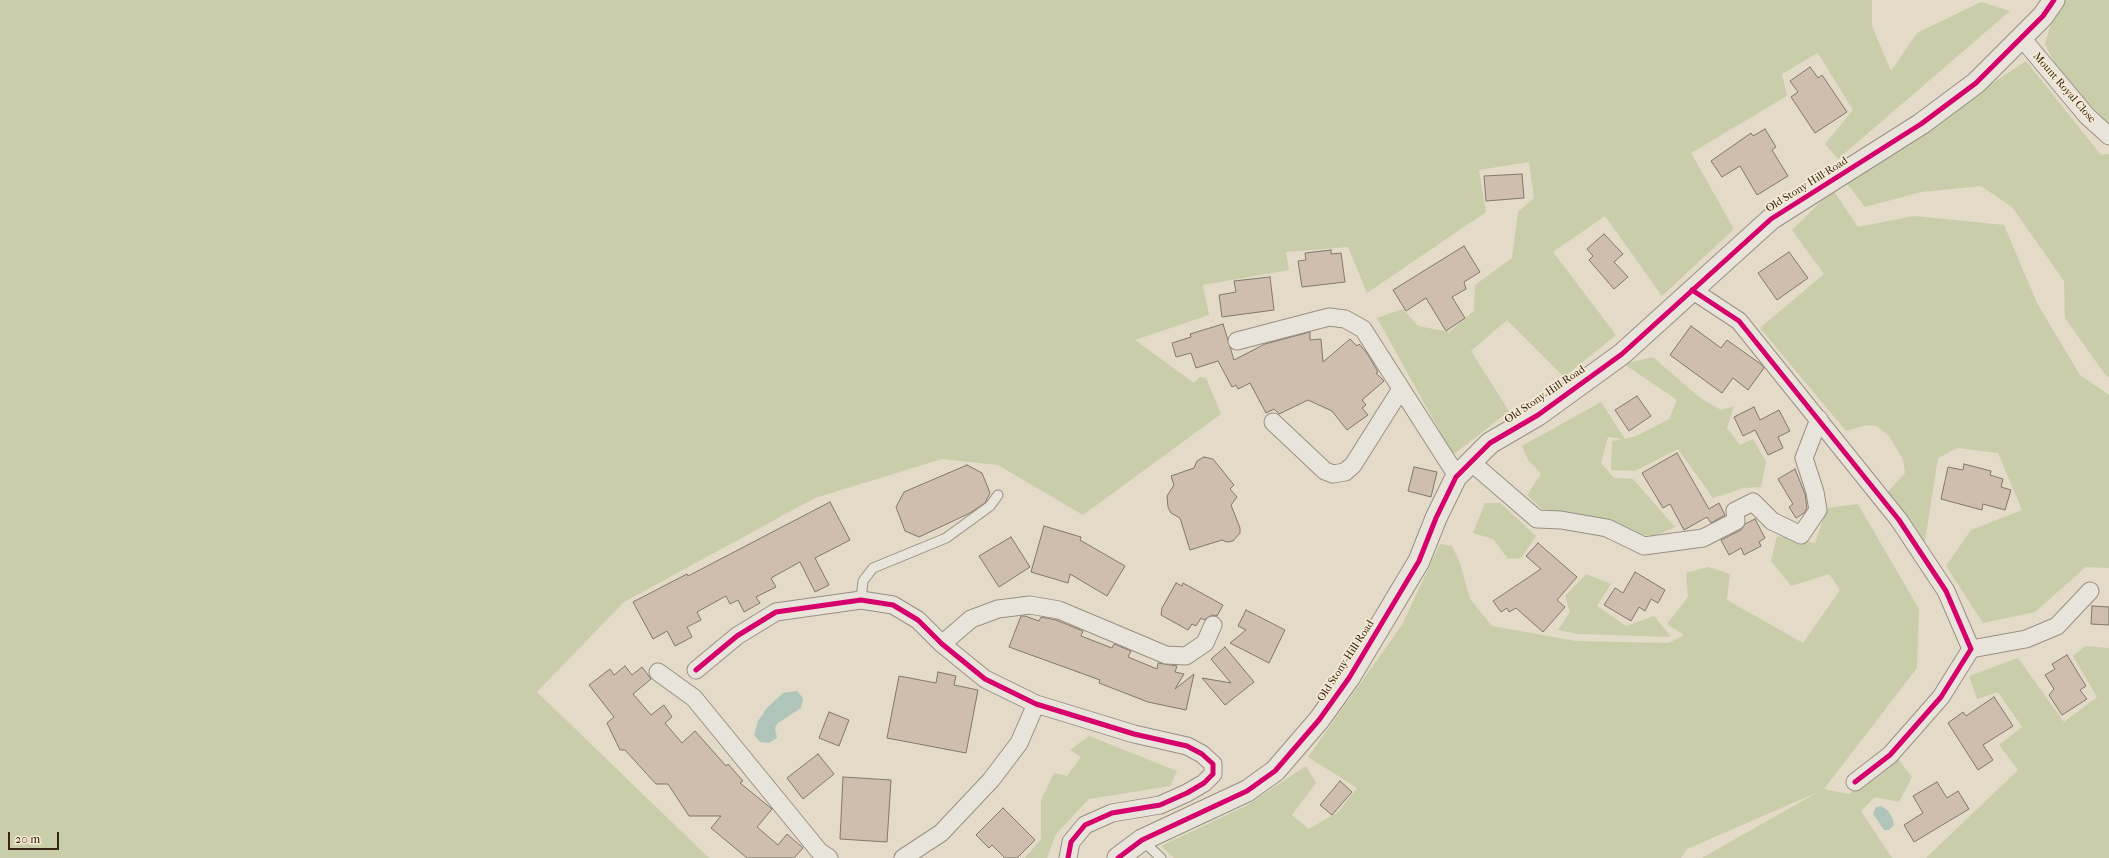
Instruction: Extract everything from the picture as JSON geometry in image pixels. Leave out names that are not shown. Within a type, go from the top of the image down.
[{"type":"street","name":"Old Stony Hill Road","points":[[1118,858],[1142,840],[1247,791],[1275,771],[1319,720],[1349,678],[1419,562],[1436,518],[1457,476],[1490,443],[1538,414],[1622,354],[1771,219],[1922,124],[1976,83],[2043,16],[2054,0]]},
{"type":"street","name":"Mount Royal Close","points":[[2021,37],[2087,116],[2109,136]]},
{"type":"street","points":[[1692,290],[1739,321],[1899,520],[1946,591],[1971,648]]},
{"type":"street","points":[[1237,341],[1329,316],[1345,318],[1363,329],[1457,476]]},
{"type":"street","points":[[1274,422],[1325,472],[1333,474],[1345,472],[1353,465],[1401,389]]},
{"type":"street","points":[[1471,462],[1537,519],[1561,520],[1607,528],[1644,546],[1703,538],[1736,521],[1735,510],[1752,502],[1772,521],[1801,535],[1818,510],[1815,492],[1804,458],[1819,419]]},
{"type":"street","points":[[1855,782],[1890,755],[1941,697],[1971,648],[2026,639],[2057,626],[2090,591]]},
{"type":"street","points":[[696,670],[737,636],[776,612],[861,600],[893,605],[918,620],[942,644],[985,679],[1036,704],[1134,734],[1187,746],[1202,754],[1213,764],[1213,774],[1204,783],[1187,793],[1160,805],[1112,813],[1085,825],[1071,842],[1068,858]]},
{"type":"street","points":[[942,644],[971,619],[998,609],[1030,605],[1059,610],[1166,655],[1186,656],[1205,643],[1213,625]]},
{"type":"street","points":[[658,672],[694,698],[819,851],[829,858]]},
{"type":"street","points":[[903,858],[941,832],[991,780],[1019,743],[1036,704]]},
{"type":"lane","points":[[861,600],[863,581],[873,568],[946,538],[990,506],[998,495]]},
{"type":"lane","points":[[1142,840],[1161,858]]},
{"type":"green space","points":[[0,0],[1872,0],[1872,26],[1891,71],[1917,33],[1981,2],[2010,11],[1838,159],[1825,144],[1853,110],[1818,53],[1782,74],[1787,96],[1691,153],[1734,229],[1662,296],[1605,216],[1553,252],[1616,335],[1564,377],[1507,320],[1471,351],[1509,411],[1453,455],[1377,318],[1403,309],[1418,326],[1449,332],[1474,311],[1475,285],[1512,258],[1518,212],[1534,198],[1529,162],[1479,170],[1486,212],[1367,293],[1348,247],[1286,252],[1289,270],[1203,285],[1209,315],[1135,340],[1194,383],[1200,377],[1206,378],[1221,414],[1083,515],[998,465],[942,459],[815,498],[624,602],[537,692],[709,858],[0,858]]},
{"type":"green space","points":[[2065,0],[2109,0],[2109,124],[2061,76],[2045,44],[2052,20]]},
{"type":"green space","points":[[2026,61],[2101,155],[2109,154],[2109,377],[2106,376],[2065,318],[2064,281],[2012,207],[1981,186],[1921,192],[1865,207],[1845,181]]},
{"type":"green space","points":[[1833,190],[1858,227],[1914,216],[2004,225],[2037,303],[2080,375],[2109,395],[2109,568],[2086,567],[2035,612],[1983,623],[1946,566],[1971,530],[2022,510],[1998,453],[1958,448],[1938,458],[1924,547],[1886,494],[1905,473],[1903,459],[1889,436],[1877,426],[1866,425],[1846,431],[1760,328],[1824,274],[1792,230]]},
{"type":"green space","points":[[1653,357],[1699,397],[1721,410],[1734,406],[1727,428],[1740,445],[1753,439],[1766,462],[1761,487],[1744,488],[1713,498],[1678,449],[1635,471],[1611,470],[1612,441],[1623,439],[1608,437],[1601,463],[1614,478],[1633,479],[1675,527],[1657,535],[1636,535],[1610,521],[1542,509],[1527,495],[1541,474],[1528,460],[1522,446],[1601,402],[1625,439],[1636,436],[1669,419],[1677,400],[1624,364]]},
{"type":"green space","points":[[1485,503],[1500,503],[1536,536],[1521,558],[1508,559],[1493,539],[1473,533]]},
{"type":"green space","points":[[1858,504],[1919,609],[1917,668],[1824,789],[1849,794],[1897,758],[1912,777],[1899,802],[1875,797],[1861,811],[1892,858],[1702,858],[1818,792],[1687,849],[1681,858],[1174,858],[1161,846],[1246,806],[1306,766],[1316,783],[1292,815],[1309,829],[1338,812],[1357,788],[1308,757],[1402,625],[1440,544],[1452,546],[1460,563],[1470,599],[1492,626],[1576,641],[1669,643],[1684,635],[1667,624],[1688,597],[1686,573],[1708,567],[1730,574],[1727,600],[1803,643],[1840,590],[1829,574],[1791,586],[1771,561],[1777,536],[1815,543],[1827,508]]},
{"type":"green space","points":[[1586,574],[1611,584],[1597,606],[1626,626],[1654,616],[1671,637],[1578,634],[1558,630],[1570,612],[1565,596]]},
{"type":"green space","points":[[2085,646],[2109,648],[2109,858],[1926,858],[2018,770],[1999,745],[2022,727],[1998,692],[1977,699],[1969,676],[2018,658],[2064,722],[2097,697],[2073,656]]},
{"type":"green space","points":[[1089,736],[1177,771],[1170,786],[1089,799],[1056,834],[1047,858],[1025,858],[1041,839],[1041,800],[1054,773],[1067,776],[1081,757],[1070,750]]},
{"type":"shaded area","points":[[797,691],[803,698],[801,708],[778,723],[775,728],[777,738],[769,743],[760,742],[754,735],[758,721],[767,708],[783,693]]},
{"type":"shaded area","points":[[1882,806],[1889,812],[1893,820],[1894,825],[1889,830],[1884,830],[1873,814],[1876,807]]},
{"type":"building","points":[[1810,67],[1818,78],[1822,75],[1847,112],[1815,133],[1791,97],[1798,92],[1790,81]]},
{"type":"building","points":[[1765,129],[1776,147],[1772,150],[1788,176],[1757,195],[1740,166],[1722,177],[1711,161],[1751,133],[1753,136]]},
{"type":"building","points":[[1522,174],[1524,198],[1486,201],[1484,176]]},
{"type":"building","points":[[1604,234],[1623,254],[1614,262],[1628,277],[1614,289],[1589,260],[1593,256],[1587,249]]},
{"type":"building","points":[[1464,246],[1480,272],[1464,282],[1466,289],[1452,297],[1465,318],[1446,331],[1426,298],[1406,311],[1393,290]]},
{"type":"building","points":[[1331,250],[1331,254],[1341,253],[1345,282],[1302,287],[1298,261],[1306,260],[1305,253]]},
{"type":"building","points":[[1789,252],[1808,278],[1777,300],[1758,273]]},
{"type":"building","points":[[1270,277],[1274,310],[1222,317],[1219,295],[1236,292],[1234,281]]},
{"type":"building","points":[[1223,324],[1234,360],[1265,344],[1310,332],[1310,340],[1321,339],[1323,362],[1350,339],[1357,346],[1359,344],[1367,353],[1378,372],[1376,373],[1384,381],[1362,400],[1366,405],[1362,408],[1368,415],[1347,430],[1332,411],[1308,400],[1279,414],[1274,409],[1266,413],[1250,383],[1238,389],[1236,385],[1232,387],[1218,361],[1196,368],[1191,353],[1176,357],[1172,343],[1191,337],[1190,334]]},
{"type":"building","points":[[1691,326],[1721,348],[1727,340],[1762,365],[1764,368],[1748,390],[1733,378],[1722,393],[1670,355]]},
{"type":"building","points":[[1637,396],[1651,416],[1629,431],[1615,410]]},
{"type":"building","points":[[1754,407],[1760,420],[1779,410],[1790,431],[1778,437],[1783,448],[1768,455],[1755,430],[1743,436],[1734,417]]},
{"type":"building","points":[[1677,453],[1709,509],[1719,503],[1725,515],[1711,523],[1707,517],[1684,530],[1670,504],[1663,508],[1642,473]]},
{"type":"building","points":[[1204,457],[1213,459],[1234,485],[1230,489],[1237,497],[1231,505],[1240,528],[1240,533],[1233,541],[1227,542],[1222,540],[1190,550],[1180,518],[1171,513],[1168,507],[1167,496],[1174,485],[1171,476],[1194,468],[1197,461]]},
{"type":"building","points":[[1964,464],[1991,471],[1990,475],[2003,479],[2001,487],[2011,490],[2005,510],[1983,504],[1982,510],[1941,499],[1948,467],[1963,470]]},
{"type":"building","points":[[967,465],[982,473],[990,493],[985,503],[970,513],[919,537],[905,531],[896,507],[904,492]]},
{"type":"building","points":[[1414,467],[1437,472],[1431,497],[1408,491]]},
{"type":"building","points":[[1795,469],[1805,494],[1807,508],[1804,513],[1796,518],[1789,507],[1793,504],[1778,479]]},
{"type":"building","points":[[830,502],[850,540],[815,558],[829,585],[815,592],[800,562],[771,578],[776,587],[756,597],[760,603],[744,612],[738,600],[730,604],[726,596],[697,612],[701,620],[687,627],[692,637],[675,646],[667,631],[653,639],[633,602],[687,574],[688,576]]},
{"type":"building","points":[[1755,519],[1765,538],[1759,542],[1761,546],[1744,555],[1741,548],[1729,555],[1721,540],[1741,530],[1745,524]]},
{"type":"building","points":[[1044,526],[1081,537],[1080,540],[1125,566],[1107,596],[1070,574],[1068,583],[1031,572]]},
{"type":"building","points":[[1011,537],[1030,567],[999,587],[979,556]]},
{"type":"building","points":[[1538,543],[1577,577],[1557,600],[1565,607],[1543,632],[1516,608],[1509,612],[1507,608],[1501,612],[1493,601],[1541,569],[1526,556]]},
{"type":"building","points":[[1635,572],[1665,590],[1658,603],[1651,599],[1645,611],[1639,607],[1631,621],[1604,605],[1615,588],[1623,593]]},
{"type":"building","points":[[1176,583],[1182,586],[1183,583],[1223,605],[1217,616],[1212,615],[1204,620],[1201,618],[1196,626],[1192,624],[1188,630],[1161,615],[1162,608]]},
{"type":"building","points":[[2092,606],[2109,607],[2109,625],[2091,624]]},
{"type":"building","points":[[1246,610],[1285,630],[1269,663],[1230,643],[1246,630],[1238,626]]},
{"type":"building","points":[[1021,616],[1039,621],[1041,617],[1056,620],[1083,631],[1081,636],[1112,648],[1114,644],[1131,651],[1128,657],[1157,669],[1158,663],[1177,666],[1175,672],[1184,674],[1175,689],[1194,674],[1186,710],[1148,702],[1099,683],[1100,680],[1009,647]]},
{"type":"building","points":[[1225,647],[1254,682],[1225,705],[1202,678],[1231,683],[1211,659]]},
{"type":"building","points":[[2067,655],[2086,686],[2080,690],[2087,699],[2062,715],[2049,695],[2054,689],[2045,675],[2055,669],[2052,664]]},
{"type":"building","points":[[625,666],[632,675],[642,667],[651,679],[633,694],[651,715],[664,705],[672,717],[665,723],[682,743],[695,731],[726,766],[728,764],[743,781],[740,783],[772,809],[757,827],[778,845],[787,834],[803,848],[794,858],[747,858],[711,828],[721,816],[689,816],[668,784],[656,784],[625,750],[620,750],[607,723],[614,717],[589,685],[610,669],[614,675]]},
{"type":"building","points":[[938,672],[956,676],[954,685],[978,690],[966,753],[887,738],[899,676],[936,683]]},
{"type":"building","points":[[1994,697],[2013,726],[1983,745],[1993,760],[1978,770],[1948,723],[1963,712],[1966,716]]},
{"type":"building","points":[[829,712],[849,720],[839,746],[819,738]]},
{"type":"building","points":[[818,754],[834,774],[803,799],[787,778]]},
{"type":"building","points":[[843,777],[891,780],[887,842],[840,839]]},
{"type":"building","points":[[1340,781],[1352,792],[1332,815],[1320,805]]},
{"type":"building","points":[[1937,782],[1947,798],[1958,791],[1969,809],[1914,842],[1904,825],[1923,813],[1913,796]]},
{"type":"building","points":[[1003,808],[1035,840],[1017,858],[1005,858],[992,845],[989,848],[976,835]]},
{"type":"cycle path","points":[[1118,858],[1142,840],[1247,791],[1275,771],[1319,720],[1349,678],[1419,561],[1436,518],[1456,477],[1490,443],[1538,415],[1622,354],[1771,219],[1921,124],[1976,83],[2043,16],[2054,0]]},
{"type":"cycle path","points":[[1692,290],[1739,321],[1899,520],[1946,591],[1971,649],[1941,697],[1890,755],[1855,782]]},
{"type":"cycle path","points":[[696,670],[737,636],[776,612],[861,600],[893,605],[918,620],[942,644],[985,679],[1036,704],[1134,734],[1187,746],[1202,754],[1213,764],[1213,774],[1204,783],[1187,793],[1160,805],[1112,813],[1085,825],[1071,842],[1068,858]]}]
